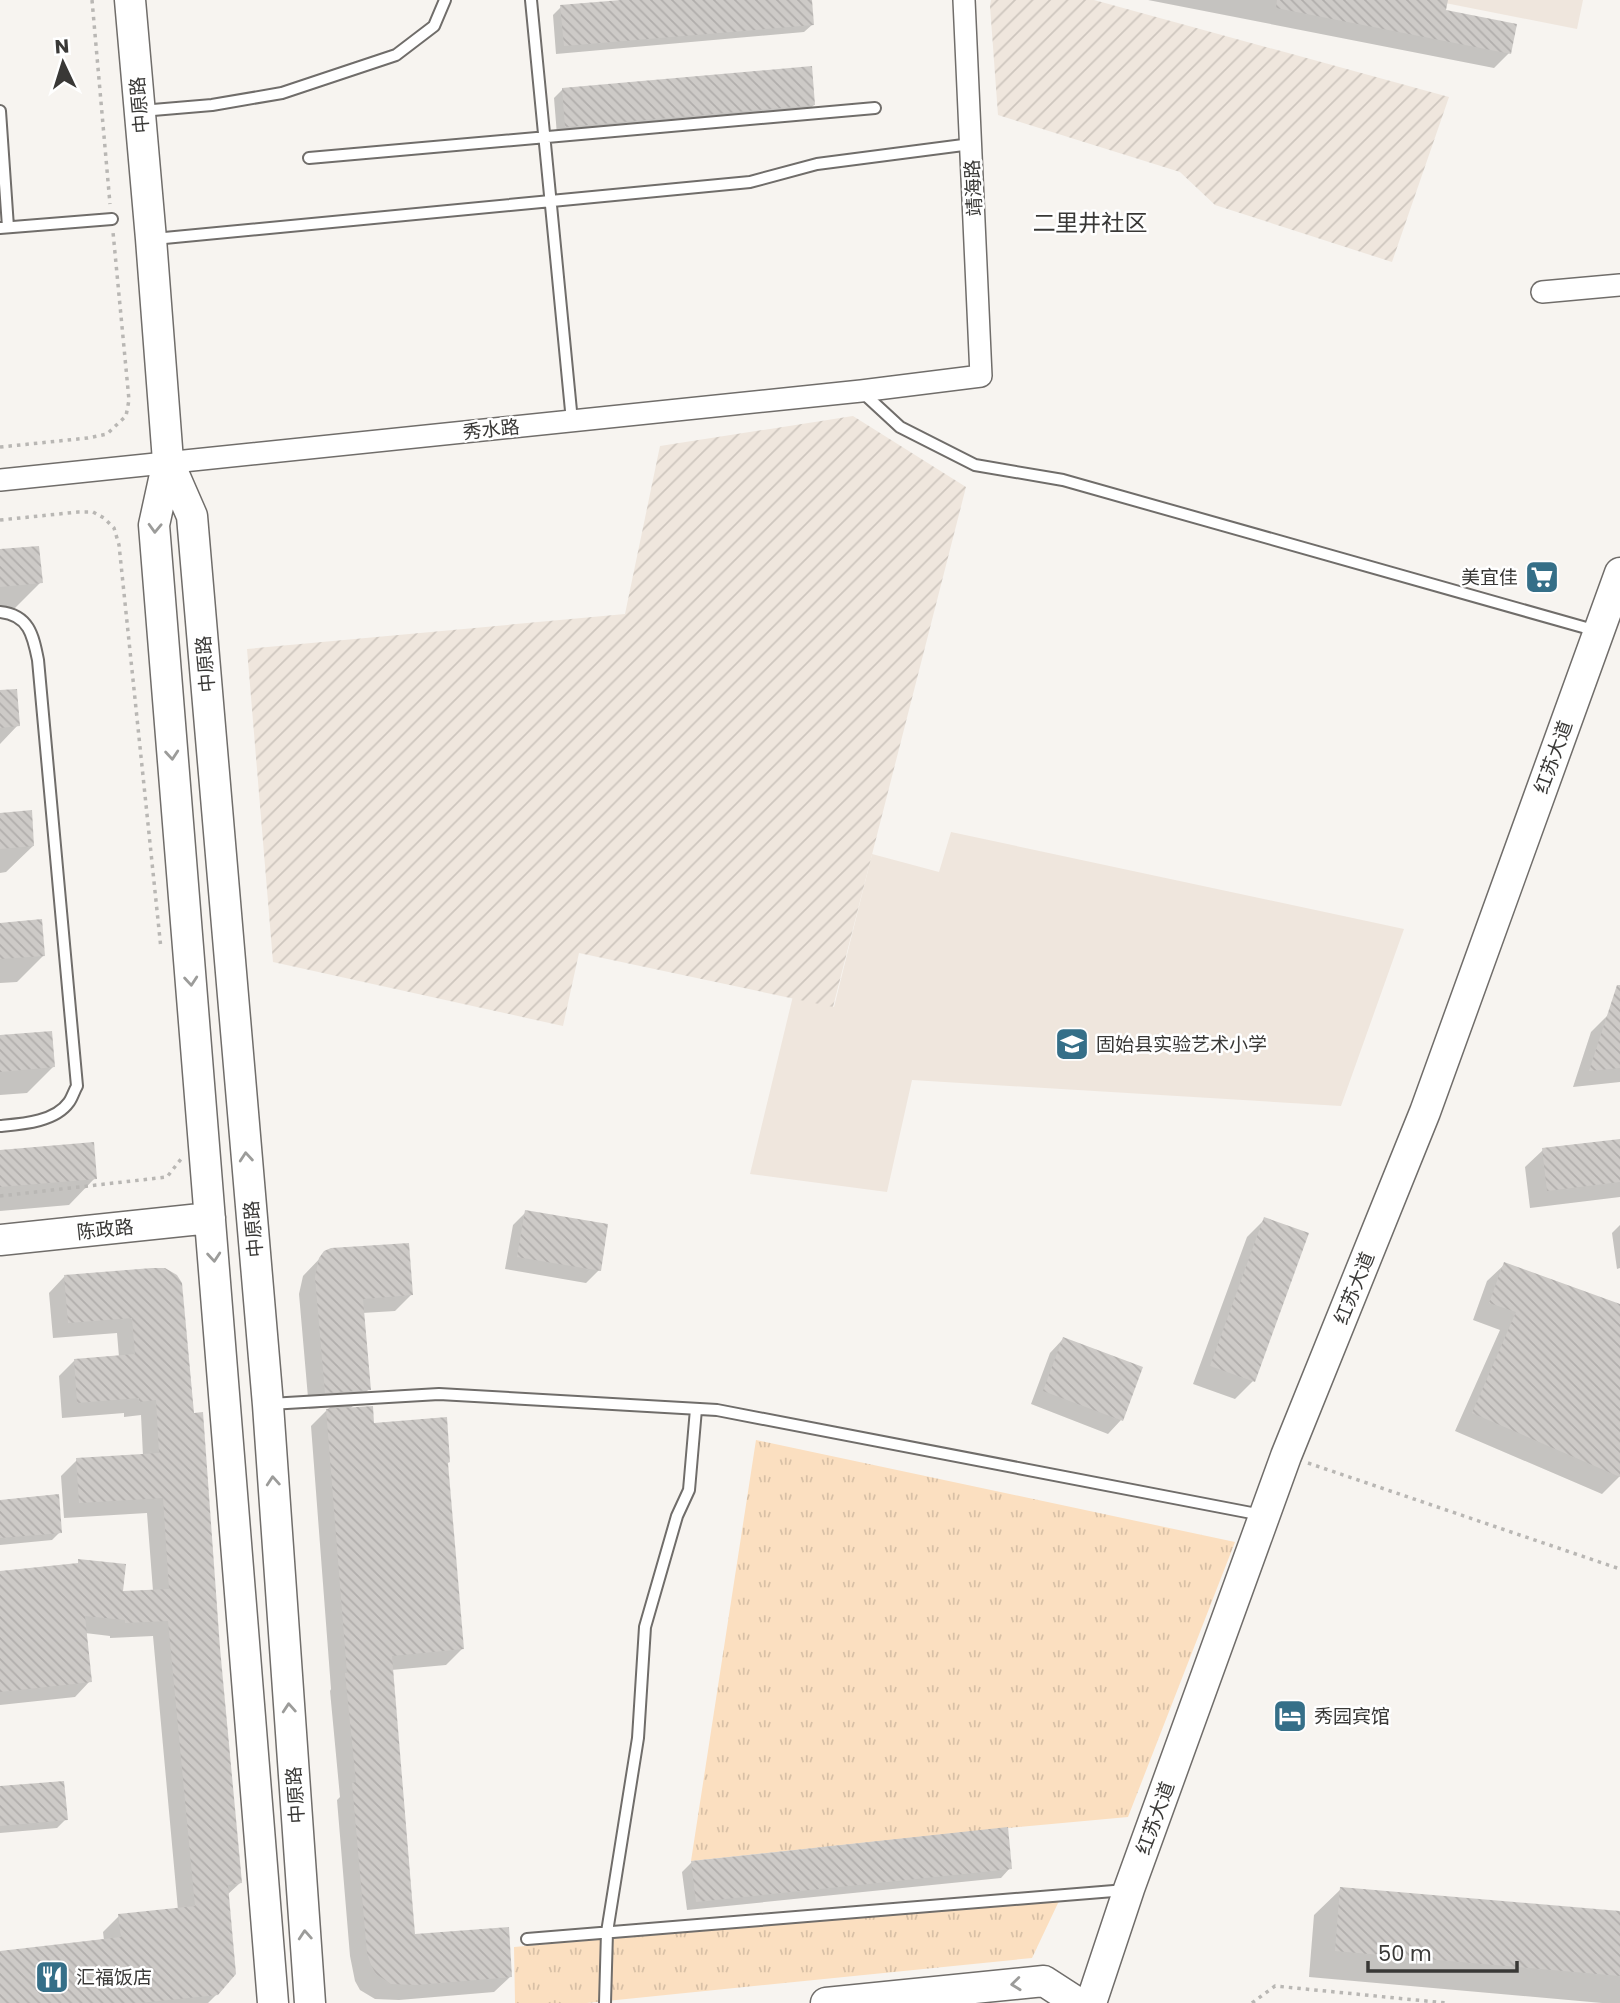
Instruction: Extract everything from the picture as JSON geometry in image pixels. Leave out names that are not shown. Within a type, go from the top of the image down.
[{"type":"main road","name":"中原路","points":[[130,0],[168,461],[153,525],[273,2003]]},
{"type":"main road","name":"中原路","points":[[168,461],[192,516],[268,1405],[310,2003]]},
{"type":"main road","name":"红苏大道","points":[[1091,2003],[1129,1889],[1286,1455],[1425,1112],[1620,573]]},
{"type":"main road","name":"陈政路","points":[[0,1240],[211,1218]]},
{"type":"main road","points":[[826,2003],[1044,1981],[1078,2003]]},
{"type":"street","name":"靖海路","points":[[964,0],[981,376]]},
{"type":"street","points":[[1542,292],[1620,285]]},
{"type":"street","name":"秀水路","points":[[0,480],[861,391],[981,376]]},
{"type":"lane","points":[[139,111],[212,105],[282,93],[396,55],[434,26],[444,0]]},
{"type":"lane","points":[[531,0],[572,421]]},
{"type":"lane","points":[[309,158],[875,108]]},
{"type":"lane","points":[[0,111],[4,227],[112,219]]},
{"type":"lane","points":[[151,239],[750,182],[817,164],[971,144]]},
{"type":"lane","points":[[861,391],[900,427],[975,465],[1063,480],[1599,631]]},
{"type":"lane","points":[[0,612],[17,616],[28,626],[38,660],[77,1086],[69,1104],[52,1116],[26,1124],[0,1126]]},
{"type":"lane","points":[[268,1405],[439,1394],[716,1410],[1265,1516]]},
{"type":"lane","points":[[605,2003],[607,1932],[638,1738],[645,1627],[677,1516],[689,1490],[696,1409]]},
{"type":"lane","points":[[527,1939],[1129,1889]]},
{"type":"path","points":[[0,447],[107,434],[126,416]]},
{"type":"path","points":[[0,520],[93,512],[114,528],[119,545],[162,955]]},
{"type":"path","points":[[0,1196],[167,1177],[181,1160]]},
{"type":"path","points":[[1286,1455],[1620,1569]]},
{"type":"path","points":[[1252,2003],[1275,1986],[1446,2003]]},
{"type":"shaded area","points":[[991,0],[1094,0],[1449,97],[1392,262],[1215,205],[1180,172],[998,115]]},
{"type":"shaded area","points":[[1430,0],[1583,0],[1577,29]]},
{"type":"shaded area","points":[[853,416],[966,487],[833,1007],[579,953],[563,1026],[273,962],[247,649],[625,614],[660,446]]},
{"type":"shaded area","name":"固始县实验艺术小学","points":[[951,832],[1404,929],[1341,1106],[912,1080],[887,1192],[750,1174],[793,996],[834,1007],[872,854],[939,872]]},
{"type":"green space","points":[[756,1440],[1235,1542],[1128,1817],[691,1861]]},
{"type":"green space","points":[[1059,1901],[1032,1958],[587,2003],[515,2003],[514,1947]]},
{"type":"building","points":[[621,0],[812,0],[814,25],[564,46],[560,5]]},
{"type":"building","points":[[1277,0],[1448,0],[1446,10],[1517,24],[1511,54],[1276,8]]},
{"type":"building","points":[[812,66],[815,105],[565,127],[562,88]]},
{"type":"building","points":[[39,546],[43,583],[0,587],[0,549]]},
{"type":"building","points":[[17,689],[20,726],[0,728],[0,690]]},
{"type":"building","points":[[32,810],[34,846],[0,849],[0,813]]},
{"type":"building","points":[[42,919],[45,956],[0,959],[0,923]]},
{"type":"building","points":[[1617,985],[1620,985],[1620,1068],[1589,1071]]},
{"type":"building","points":[[52,1031],[55,1067],[0,1072],[0,1035]]},
{"type":"building","points":[[1620,1139],[1620,1182],[1547,1191],[1542,1148]]},
{"type":"building","points":[[94,1142],[97,1179],[0,1187],[0,1150]]},
{"type":"building","points":[[525,1210],[608,1224],[601,1271],[517,1257]]},
{"type":"building","points":[[1264,1217],[1309,1233],[1255,1382],[1210,1366]]},
{"type":"building","points":[[409,1243],[413,1295],[363,1299],[371,1390],[325,1393],[315,1277],[319,1258],[324,1251],[331,1248]]},
{"type":"building","points":[[1504,1262],[1620,1304],[1620,1477],[1472,1413],[1516,1312],[1489,1303]]},
{"type":"building","points":[[165,1268],[177,1275],[182,1283],[194,1413],[203,1412],[220,1648],[242,1883],[228,1885],[236,1974],[218,1995],[139,2003],[0,2003],[0,1951],[121,1937],[118,1914],[195,1906],[168,1621],[125,1623],[125,1620],[85,1616],[92,1682],[0,1692],[0,1571],[78,1563],[78,1559],[126,1564],[123,1591],[169,1589],[163,1498],[79,1503],[76,1458],[159,1453],[156,1400],[139,1402],[139,1398],[77,1403],[74,1359],[135,1354],[132,1318],[68,1323],[64,1275]]},
{"type":"building","points":[[1063,1337],[1143,1367],[1123,1421],[1043,1391]]},
{"type":"building","points":[[373,1406],[374,1423],[447,1417],[448,1463],[464,1649],[392,1656],[415,1934],[509,1927],[512,1977],[416,1985],[391,1984],[376,1974],[367,1953],[352,1783],[356,1782],[345,1673],[326,1409]]},
{"type":"building","points":[[59,1494],[62,1533],[0,1538],[0,1500]]},
{"type":"building","points":[[64,1781],[68,1820],[0,1826],[0,1786]]},
{"type":"building","points":[[1008,1827],[1012,1869],[696,1902],[691,1861]]},
{"type":"building","points":[[1340,1887],[1620,1911],[1620,1976],[1335,1951]]},
{"type":"place","name":"美宜佳","points":[[1542,577]]},
{"type":"place","name":"固始县实验艺术小学","points":[[1072,1044]]},
{"type":"place","name":"秀园宾馆","points":[[1290,1716]]},
{"type":"place","name":"汇福饭店","points":[[52,1977]]},
{"type":"district","name":"二里井社区","points":[[1090,223]]}]
